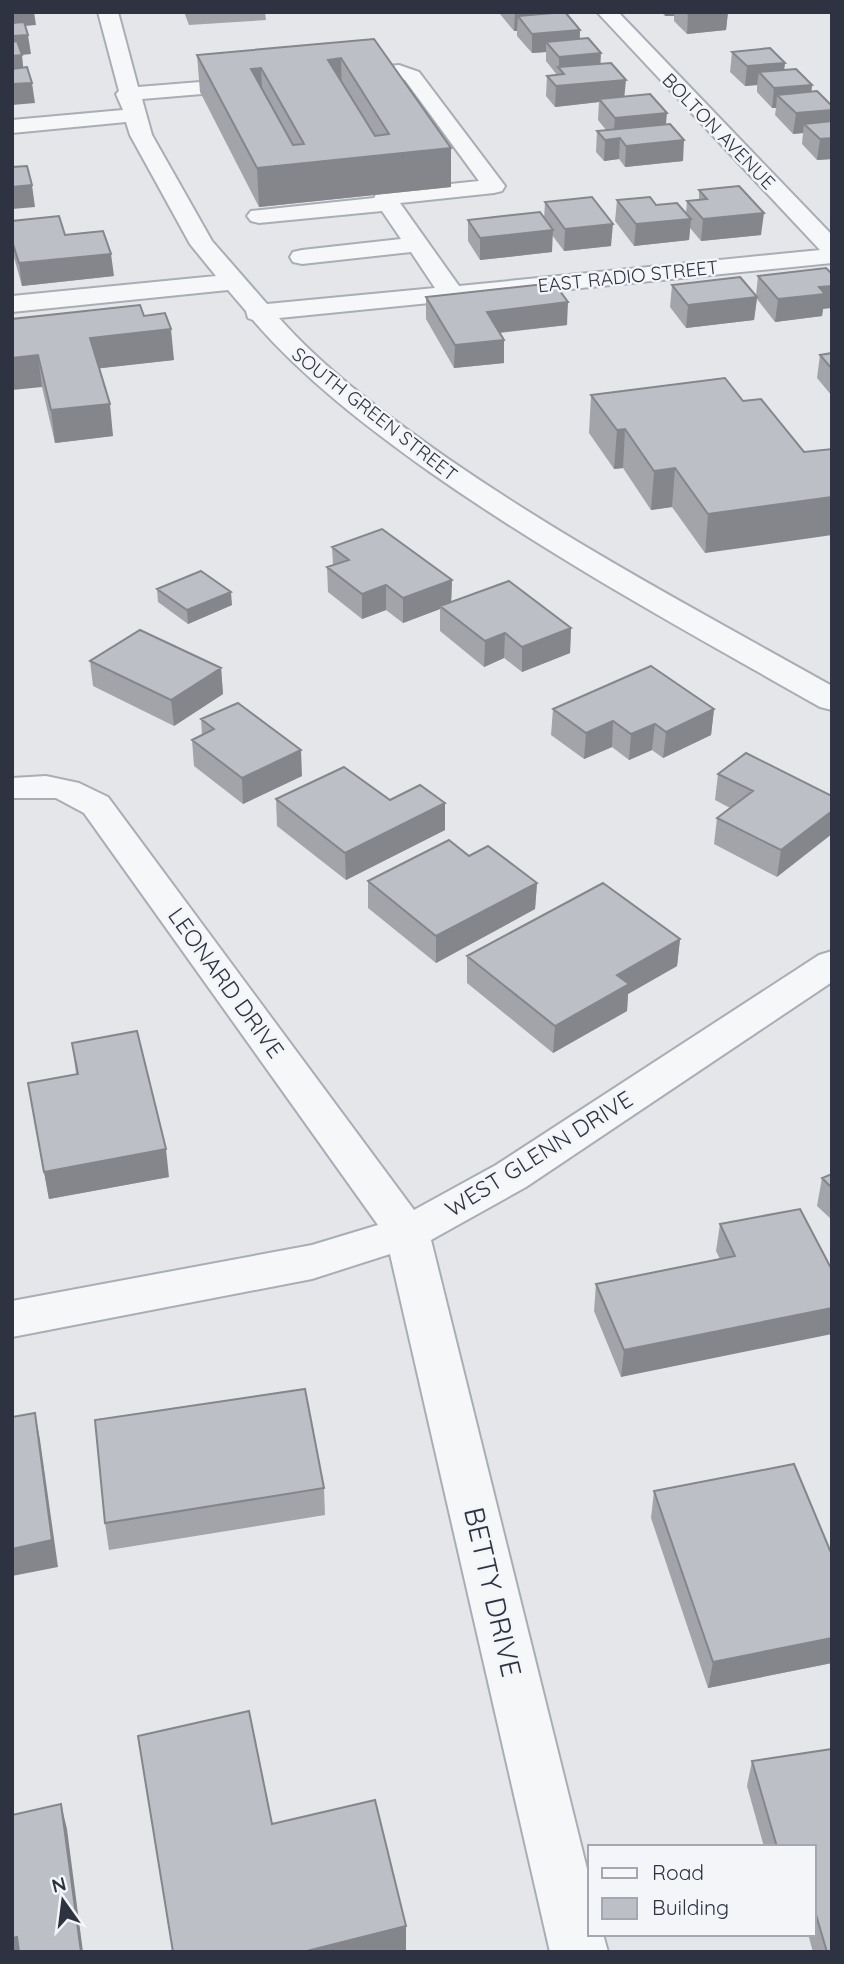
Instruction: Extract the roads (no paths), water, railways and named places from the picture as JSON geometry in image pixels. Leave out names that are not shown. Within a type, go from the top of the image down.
[{"type":"street","name":"SOUTH GREEN STREET","points":[[108,12],[112,50],[119,78],[146,147],[186,221],[229,282],[289,346],[338,390],[440,467],[548,536],[832,700]]},
{"type":"street","name":"BOLTON AVENUE","points":[[607,12],[832,249]]},
{"type":"street","points":[[317,78],[399,71],[412,76],[494,186],[385,198],[452,294]]},
{"type":"street","points":[[12,127],[277,82]]},
{"type":"street","points":[[260,216],[389,203]]},
{"type":"street","points":[[302,257],[417,244]]},
{"type":"street","name":"EAST RADIO STREET","points":[[257,313],[832,256]]},
{"type":"street","points":[[12,304],[229,282]]},
{"type":"street","name":"LEONARD DRIVE","points":[[12,788],[63,788],[86,797],[96,805],[407,1232]]},
{"type":"street","name":"WEST GLENN DRIVE","points":[[12,1319],[312,1262],[407,1232],[511,1176],[832,964]]},
{"type":"street","name":"BETTY DRIVE","points":[[407,1232],[579,1952]]}]
